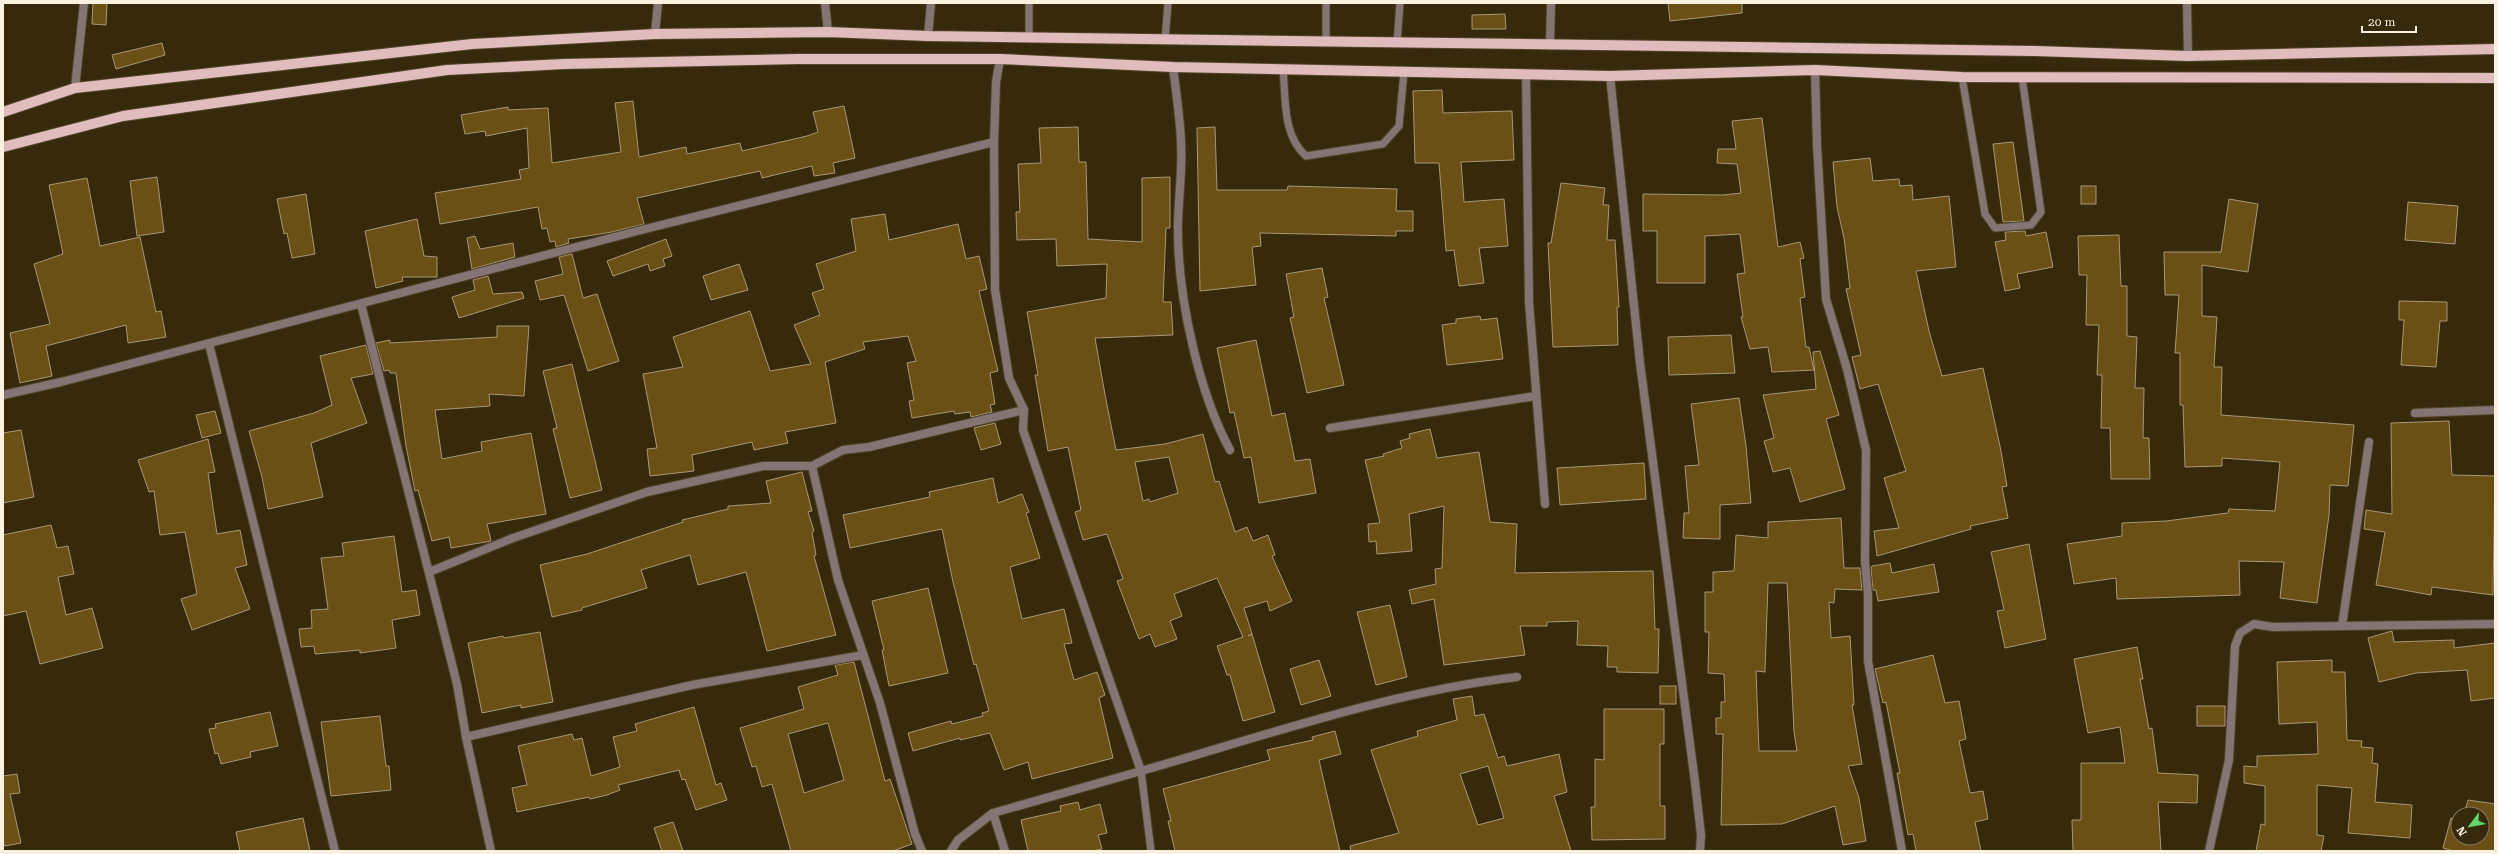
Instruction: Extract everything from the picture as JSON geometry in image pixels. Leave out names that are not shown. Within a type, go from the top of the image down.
[{"type":"main road","points":[[3,112],[75,88],[472,44],[655,34],[828,32],[1028,38],[2035,51],[2188,56],[2495,49]]},
{"type":"main road","points":[[3,147],[123,116],[447,70],[798,59],[1000,59],[1173,67],[1610,76],[1815,70],[1962,77],[2495,78]]},
{"type":"street","points":[[75,88],[84,3]]},
{"type":"street","points":[[655,34],[658,3]]},
{"type":"street","points":[[825,3],[828,32]]},
{"type":"street","points":[[928,36],[931,3]]},
{"type":"street","points":[[1550,44],[1551,3]]},
{"type":"street","points":[[2187,3],[2188,56]]},
{"type":"street","points":[[1000,59],[996,82],[994,142],[995,290],[1009,378],[1024,410],[1023,430],[1141,770]]},
{"type":"street","points":[[1173,67],[1181,143],[1178,237],[1184,302],[1200,370],[1218,430],[1230,450]]},
{"type":"street","points":[[1815,70],[1817,146],[1826,299],[1847,369],[1866,450],[1865,554],[1868,595],[1868,661],[1902,851]]},
{"type":"street","points":[[1526,74],[1529,302],[1545,504]]},
{"type":"street","points":[[1610,76],[1640,363],[1695,782],[1701,835],[1700,851]]},
{"type":"street","points":[[3,395],[61,382],[994,142]]},
{"type":"street","points":[[361,304],[457,684],[466,737],[491,851]]},
{"type":"street","points":[[209,344],[335,851]]},
{"type":"street","points":[[1330,428],[1536,396]]},
{"type":"street","points":[[429,572],[489,550],[513,538],[647,492],[763,466],[812,466],[843,450],[869,447],[1024,410]]},
{"type":"street","points":[[2415,413],[2495,410]]},
{"type":"street","points":[[2342,626],[2369,442]]},
{"type":"street","points":[[812,466],[838,580],[888,732],[915,834],[922,851]]},
{"type":"street","points":[[2209,851],[2229,760],[2235,646],[2240,633],[2254,624],[2273,627],[2495,624]]},
{"type":"street","points":[[466,737],[692,685],[863,655]]},
{"type":"street","points":[[951,851],[958,840],[993,813],[1141,770],[1437,690],[1517,677]]},
{"type":"street","points":[[993,813],[1005,851]]},
{"type":"lane","points":[[1028,38],[1029,3]]},
{"type":"lane","points":[[1165,40],[1168,3]]},
{"type":"lane","points":[[1326,3],[1326,42]]},
{"type":"lane","points":[[1397,43],[1400,3]]},
{"type":"lane","points":[[1283,69],[1290,134],[1296,147],[1306,156],[1383,144],[1399,126],[1404,72]]},
{"type":"lane","points":[[1962,77],[1986,214],[1995,228],[2031,225],[2041,212],[2022,77]]},
{"type":"lane","points":[[1141,770],[1151,851]]},
{"type":"building","points":[[93,3],[107,3],[106,25],[92,24]]},
{"type":"building","points":[[1668,3],[1742,3],[1742,13],[1670,21]]},
{"type":"building","points":[[1505,14],[1506,29],[1472,29],[1472,15]]},
{"type":"building","points":[[162,43],[165,55],[116,69],[112,55]]},
{"type":"building","points":[[1442,90],[1443,113],[1512,111],[1514,160],[1461,162],[1464,202],[1504,199],[1508,246],[1479,248],[1484,283],[1459,286],[1454,250],[1446,251],[1439,163],[1415,163],[1413,91]]},
{"type":"building","points":[[633,101],[639,157],[686,147],[687,154],[740,143],[742,151],[807,136],[818,132],[813,112],[844,106],[855,158],[833,163],[835,173],[814,176],[812,166],[762,178],[760,171],[637,198],[644,224],[612,232],[568,239],[569,243],[556,247],[555,241],[550,242],[547,228],[542,229],[538,207],[440,224],[435,193],[521,179],[519,170],[529,168],[527,128],[486,136],[485,131],[465,134],[461,115],[508,107],[508,110],[548,108],[552,163],[621,152],[615,103]]},
{"type":"building","points":[[1762,118],[1778,247],[1800,242],[1804,258],[1800,259],[1805,297],[1800,298],[1806,347],[1809,347],[1814,370],[1772,372],[1768,347],[1750,349],[1741,317],[1743,317],[1737,274],[1745,273],[1740,234],[1705,236],[1705,283],[1657,283],[1657,231],[1643,231],[1643,194],[1723,195],[1741,193],[1737,164],[1717,163],[1718,149],[1736,149],[1732,121]]},
{"type":"building","points":[[1078,127],[1079,162],[1086,162],[1088,239],[1142,242],[1142,178],[1170,177],[1170,228],[1166,228],[1163,302],[1171,302],[1173,335],[1095,338],[1106,400],[1116,450],[1165,444],[1203,434],[1215,482],[1219,481],[1235,532],[1247,527],[1253,541],[1268,535],[1275,555],[1272,556],[1292,601],[1270,611],[1267,601],[1244,608],[1275,712],[1243,721],[1230,675],[1227,675],[1217,646],[1243,637],[1217,578],[1174,594],[1182,616],[1170,621],[1177,639],[1155,647],[1150,634],[1139,639],[1117,581],[1123,579],[1107,534],[1083,540],[1075,512],[1081,510],[1068,447],[1048,451],[1035,375],[1038,375],[1027,312],[1106,298],[1107,264],[1057,266],[1056,239],[1017,240],[1016,212],[1020,212],[1018,164],[1041,163],[1039,128]],"holes":[[[1169,457],[1178,493],[1150,502],[1149,499],[1143,501],[1135,462]]]},
{"type":"building","points":[[1215,127],[1217,190],[1287,190],[1288,186],[1397,189],[1396,211],[1413,211],[1413,231],[1396,231],[1396,236],[1260,233],[1261,246],[1252,247],[1256,285],[1200,291],[1197,128]]},
{"type":"building","points":[[2013,142],[2024,221],[2003,222],[1993,144]]},
{"type":"building","points":[[1870,158],[1873,181],[1899,179],[1900,186],[1912,185],[1913,200],[1949,196],[1956,267],[1916,271],[1929,331],[1942,376],[1983,368],[2007,486],[2002,487],[2008,518],[1970,526],[1971,529],[1877,556],[1874,531],[1899,528],[1884,478],[1906,471],[1878,384],[1860,389],[1852,357],[1861,355],[1846,289],[1850,288],[1844,238],[1837,207],[1833,162]]},
{"type":"building","points":[[157,177],[164,232],[137,236],[130,181]]},
{"type":"building","points":[[87,178],[100,246],[140,237],[156,312],[161,311],[166,337],[128,343],[126,325],[46,346],[52,376],[20,383],[10,333],[50,324],[34,264],[63,254],[49,185]]},
{"type":"building","points":[[1561,183],[1605,188],[1603,205],[1609,205],[1607,240],[1615,240],[1619,307],[1617,307],[1618,345],[1553,347],[1548,243],[1551,243]]},
{"type":"building","points":[[2081,186],[2096,186],[2096,204],[2081,204]]},
{"type":"building","points":[[306,194],[315,254],[292,258],[287,233],[284,234],[277,199]]},
{"type":"building","points":[[2229,199],[2258,204],[2248,272],[2202,265],[2202,316],[2217,317],[2214,367],[2222,367],[2221,415],[2354,425],[2348,486],[2330,485],[2329,515],[2317,603],[2280,598],[2284,562],[2239,561],[2240,595],[2117,599],[2116,578],[2074,584],[2067,544],[2122,536],[2122,523],[2166,521],[2228,513],[2229,509],[2275,511],[2280,462],[2222,458],[2222,466],[2185,467],[2183,405],[2180,405],[2180,353],[2175,353],[2179,295],[2165,295],[2164,252],[2221,252]]},
{"type":"building","points":[[2408,202],[2458,206],[2455,244],[2405,240]]},
{"type":"building","points":[[885,214],[889,240],[958,224],[966,259],[979,256],[987,289],[979,291],[998,371],[990,373],[995,404],[990,405],[992,412],[971,417],[970,412],[955,414],[954,411],[912,418],[909,401],[914,400],[907,363],[916,361],[908,336],[863,342],[865,349],[825,362],[836,423],[785,432],[788,443],[754,450],[752,442],[692,455],[694,471],[650,476],[647,449],[657,448],[643,374],[683,367],[673,337],[750,311],[770,371],[811,364],[794,325],[820,315],[812,293],[824,289],[816,264],[856,251],[851,219]]},
{"type":"building","points":[[417,219],[424,256],[437,257],[437,277],[402,277],[403,281],[376,288],[365,231]]},
{"type":"building","points":[[2025,231],[2026,236],[2046,232],[2053,267],[2017,274],[2020,288],[2005,291],[1995,242],[2006,240],[2005,232]]},
{"type":"building","points":[[2119,235],[2121,286],[2127,286],[2127,336],[2137,337],[2135,388],[2144,388],[2143,438],[2149,438],[2150,479],[2111,479],[2110,428],[2101,428],[2102,375],[2097,375],[2099,325],[2086,325],[2087,275],[2079,275],[2078,236]]},
{"type":"building","points":[[475,236],[480,249],[513,243],[515,257],[472,269],[467,238]]},
{"type":"building","points":[[666,239],[672,256],[663,259],[665,266],[650,271],[648,264],[613,276],[607,261]]},
{"type":"building","points":[[572,254],[583,298],[597,294],[619,361],[588,371],[564,295],[540,300],[535,281],[563,274],[559,257]]},
{"type":"building","points":[[739,264],[748,290],[711,300],[703,276]]},
{"type":"building","points":[[1322,268],[1328,297],[1324,298],[1344,385],[1307,393],[1290,318],[1294,317],[1286,274]]},
{"type":"building","points":[[488,276],[493,294],[522,292],[524,298],[459,318],[452,297],[475,290],[473,280]]},
{"type":"building","points":[[2399,301],[2447,302],[2447,321],[2440,321],[2436,367],[2401,365],[2404,320],[2399,320]]},
{"type":"building","points":[[1480,316],[1481,320],[1497,318],[1503,359],[1447,365],[1442,325],[1456,323],[1456,319]]},
{"type":"building","points":[[497,326],[529,326],[524,396],[489,394],[490,406],[435,410],[442,459],[482,451],[481,442],[531,433],[546,514],[487,524],[491,541],[451,548],[449,537],[432,541],[418,490],[415,491],[406,446],[396,373],[390,373],[389,370],[384,371],[376,343],[390,340],[390,343],[497,337]]},
{"type":"building","points":[[1731,335],[1735,373],[1669,375],[1668,337]]},
{"type":"building","points":[[1256,340],[1272,416],[1285,413],[1295,461],[1310,459],[1316,493],[1259,503],[1251,457],[1244,458],[1234,412],[1230,413],[1217,348]]},
{"type":"building","points":[[366,345],[373,374],[351,378],[367,423],[311,443],[323,497],[268,509],[262,477],[249,431],[314,413],[332,405],[320,356]]},
{"type":"building","points":[[1820,351],[1839,415],[1826,419],[1845,489],[1800,502],[1790,468],[1773,472],[1764,441],[1774,438],[1763,395],[1816,389],[1813,352]]},
{"type":"building","points":[[572,364],[602,490],[570,498],[553,429],[557,428],[543,371]]},
{"type":"building","points":[[1739,398],[1746,446],[1751,503],[1720,505],[1720,539],[1683,538],[1684,513],[1689,513],[1685,466],[1699,465],[1691,404]]},
{"type":"building","points":[[215,411],[221,433],[202,438],[196,415]]},
{"type":"building","points":[[2449,421],[2452,475],[2495,476],[2493,595],[2432,587],[2431,595],[2376,585],[2385,532],[2364,529],[2366,510],[2392,514],[2391,423]]},
{"type":"building","points":[[995,423],[1001,444],[981,450],[974,428]]},
{"type":"building","points":[[1430,429],[1437,458],[1479,452],[1490,522],[1517,524],[1515,573],[1653,571],[1655,629],[1659,629],[1658,673],[1617,672],[1617,667],[1607,667],[1608,646],[1577,645],[1578,621],[1547,622],[1547,626],[1520,626],[1525,655],[1444,665],[1434,599],[1412,604],[1409,590],[1436,584],[1435,569],[1442,568],[1444,506],[1409,514],[1412,551],[1377,554],[1376,541],[1369,542],[1368,524],[1380,523],[1365,460],[1384,456],[1383,454],[1402,448],[1400,441],[1410,438],[1409,434]]},
{"type":"building","points":[[21,430],[34,497],[3,503],[3,433]]},
{"type":"building","points":[[208,439],[215,472],[208,473],[217,534],[240,530],[247,565],[235,568],[250,609],[192,630],[181,599],[197,594],[185,532],[160,535],[154,491],[149,492],[138,460]]},
{"type":"building","points":[[1644,463],[1646,499],[1560,505],[1557,468]]},
{"type":"building","points":[[802,472],[812,511],[808,512],[814,531],[812,532],[816,555],[814,556],[836,635],[767,651],[746,572],[698,585],[690,555],[641,570],[647,588],[582,608],[582,610],[552,617],[540,565],[587,554],[683,522],[682,520],[728,509],[728,506],[771,503],[766,481]]},
{"type":"building","points":[[993,478],[998,503],[1022,494],[1029,512],[1026,513],[1040,558],[1010,567],[1022,619],[1064,609],[1072,643],[1064,644],[1074,680],[1097,672],[1105,695],[1099,698],[1113,758],[1032,779],[1028,762],[1004,770],[990,733],[960,740],[960,738],[913,751],[908,733],[951,721],[952,724],[983,716],[982,713],[989,711],[976,664],[974,665],[953,582],[942,529],[850,548],[843,515],[930,497],[929,492]]},
{"type":"building","points":[[1841,518],[1844,568],[1860,568],[1862,590],[1835,589],[1834,603],[1829,602],[1831,638],[1850,636],[1854,705],[1852,705],[1862,764],[1848,766],[1859,798],[1866,841],[1843,845],[1835,806],[1782,824],[1721,825],[1723,734],[1716,734],[1716,718],[1721,718],[1721,702],[1725,702],[1724,674],[1708,673],[1709,632],[1705,632],[1705,592],[1713,592],[1713,572],[1734,571],[1736,535],[1768,538],[1768,522]],"holes":[[[1768,583],[1787,583],[1794,732],[1797,751],[1759,751],[1756,671],[1765,672]]]},
{"type":"building","points":[[51,525],[57,548],[68,546],[74,574],[58,577],[66,615],[92,608],[103,648],[40,664],[26,611],[3,616],[3,535]]},
{"type":"building","points":[[394,536],[402,592],[416,590],[420,615],[392,620],[396,648],[360,653],[360,650],[315,654],[314,646],[301,647],[299,629],[312,628],[311,610],[328,609],[321,558],[344,556],[342,543]]},
{"type":"building","points":[[2029,544],[2046,639],[2005,648],[1997,611],[2004,610],[1991,552]]},
{"type":"building","points":[[1890,563],[1892,573],[1934,564],[1939,592],[1878,601],[1876,590],[1873,590],[1871,569],[1872,566]]},
{"type":"building","points":[[928,588],[948,673],[889,686],[882,650],[884,650],[872,601]]},
{"type":"building","points":[[1390,605],[1407,677],[1376,685],[1357,612]]},
{"type":"building","points":[[2392,631],[2394,642],[2454,640],[2454,648],[2495,643],[2495,698],[2471,701],[2467,670],[2416,673],[2379,682],[2368,638]]},
{"type":"building","points":[[540,632],[553,702],[521,708],[521,705],[482,713],[468,643],[503,636],[504,638]]},
{"type":"building","points":[[2137,647],[2143,679],[2140,679],[2149,729],[2152,728],[2158,773],[2198,775],[2197,803],[2158,802],[2161,851],[2073,851],[2072,820],[2081,820],[2081,763],[2125,763],[2120,727],[2088,733],[2074,659]]},
{"type":"building","points":[[1933,655],[1945,703],[1959,701],[1966,739],[1959,741],[1970,793],[1983,791],[1988,819],[1975,822],[1981,851],[1916,851],[1913,834],[1908,835],[1897,773],[1900,773],[1886,702],[1883,703],[1875,669]]},
{"type":"building","points":[[1319,660],[1331,696],[1301,705],[1290,669]]},
{"type":"building","points":[[2332,660],[2332,672],[2345,672],[2347,740],[2362,741],[2361,747],[2373,748],[2372,763],[2378,764],[2375,802],[2412,805],[2410,838],[2348,833],[2352,788],[2317,785],[2317,835],[2324,836],[2321,851],[2256,851],[2261,824],[2265,825],[2265,786],[2244,783],[2244,766],[2257,767],[2257,756],[2318,754],[2317,722],[2279,724],[2277,662]]},
{"type":"building","points":[[854,662],[885,781],[890,779],[912,844],[893,851],[791,851],[772,784],[762,787],[756,766],[752,767],[740,728],[804,709],[798,687],[838,675],[835,665]],"holes":[[[828,723],[844,780],[804,793],[788,734]]]},
{"type":"building","points":[[1660,686],[1676,686],[1676,704],[1660,704]]},
{"type":"building","points":[[1472,696],[1475,716],[1484,714],[1498,758],[1504,756],[1507,766],[1559,754],[1567,792],[1554,796],[1571,851],[1351,851],[1350,846],[1399,833],[1371,750],[1418,736],[1417,731],[1457,720],[1453,699]],"holes":[[[1488,766],[1504,818],[1478,825],[1460,774]]]},
{"type":"building","points":[[2197,706],[2225,706],[2225,726],[2197,726]]},
{"type":"building","points":[[694,707],[716,785],[721,783],[727,800],[696,810],[685,779],[682,780],[679,770],[618,785],[620,790],[607,795],[590,799],[589,797],[517,812],[512,788],[527,785],[518,746],[572,734],[574,740],[582,738],[591,776],[620,767],[613,737],[637,731],[635,724]]},
{"type":"building","points":[[1604,709],[1664,709],[1664,744],[1660,744],[1660,806],[1665,806],[1665,839],[1592,840],[1591,807],[1595,807],[1595,759],[1604,760]]},
{"type":"building","points":[[270,712],[278,746],[250,752],[251,757],[221,764],[218,753],[215,754],[209,729],[216,728],[215,724]]},
{"type":"building","points":[[380,716],[386,766],[389,766],[391,790],[331,796],[321,722]]},
{"type":"building","points":[[1335,731],[1341,754],[1319,760],[1340,851],[1175,851],[1168,821],[1171,821],[1163,789],[1270,760],[1267,750],[1313,740],[1312,737]]},
{"type":"building","points":[[17,774],[20,793],[10,794],[21,843],[5,846],[3,842],[3,776]]},
{"type":"building","points":[[2468,800],[2495,804],[2495,851],[2453,851],[2443,848],[2450,822],[2450,846],[2490,846],[2490,806],[2466,806]]},
{"type":"building","points":[[1078,802],[1080,810],[1100,804],[1107,833],[1098,835],[1102,849],[1092,851],[1028,851],[1021,820],[1061,811],[1060,806]]},
{"type":"building","points":[[303,818],[310,851],[240,851],[236,832]]},
{"type":"building","points":[[673,822],[683,851],[662,851],[654,828]]}]
